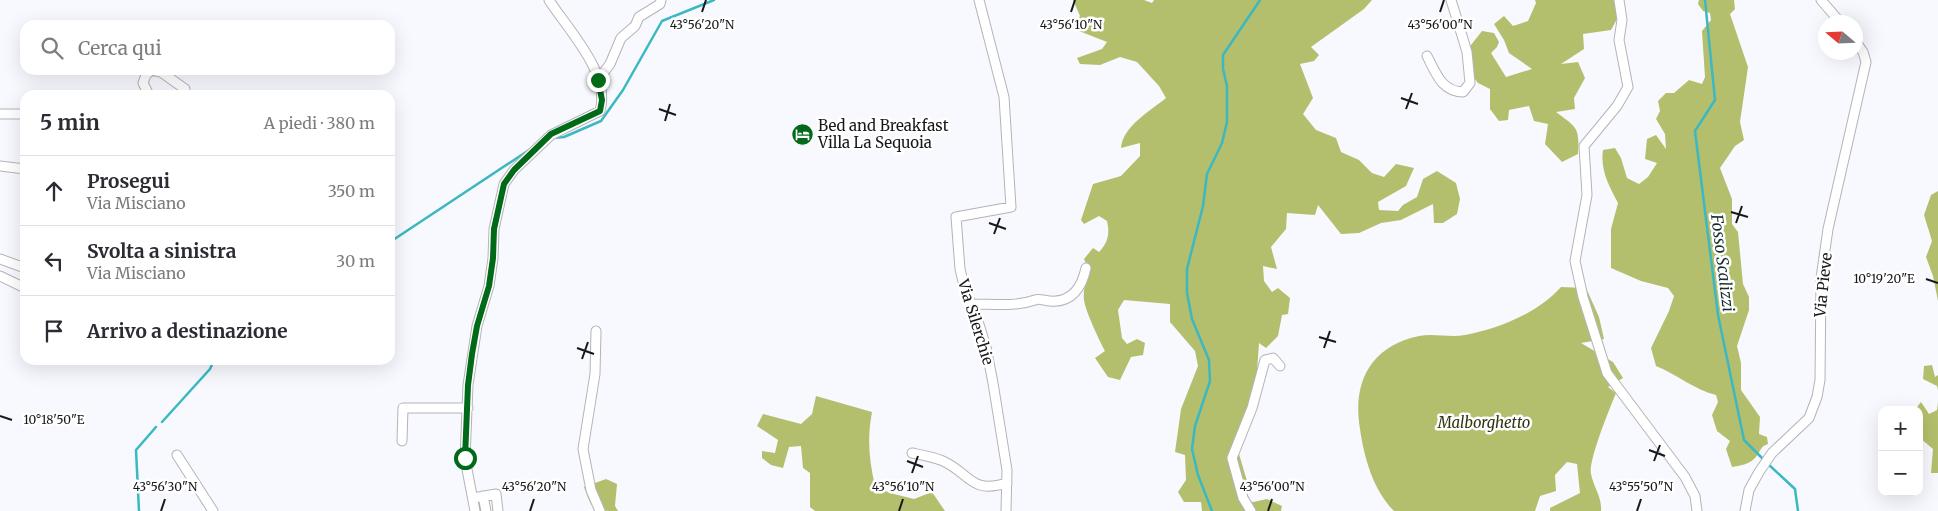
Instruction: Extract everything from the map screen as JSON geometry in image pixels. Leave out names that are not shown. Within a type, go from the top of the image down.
[{"type":"street","points":[[475,511],[465,458],[468,385],[477,326],[489,286],[493,258],[494,229],[504,184],[514,170],[551,134],[600,111],[602,100],[594,65],[549,0]]},
{"type":"street","points":[[598,80],[610,64],[621,38],[635,26],[639,17],[660,4],[661,0]]},
{"type":"street","name":"Via Silerchie","points":[[979,0],[1004,97],[1011,207],[956,217],[960,269],[966,294],[972,304],[990,364],[1007,470],[1006,511]]},
{"type":"street","points":[[1427,56],[1443,85],[1454,92],[1463,92],[1470,83],[1471,71],[1451,0]]},
{"type":"street","points":[[1619,0],[1622,20],[1619,40],[1628,86],[1617,106],[1584,146],[1587,195],[1575,261],[1583,297],[1607,374],[1685,477],[1695,496],[1697,511]]},
{"type":"street","points":[[1821,0],[1834,15]]},
{"type":"street","name":"Via Pieve","points":[[1745,511],[1749,490],[1759,472],[1772,453],[1808,418],[1818,388],[1821,278],[1828,230],[1866,62],[1863,52]]},
{"type":"street","points":[[146,75],[144,84],[146,90]]},
{"type":"street","points":[[165,75],[185,89]]},
{"type":"street","points":[[0,114],[20,114]]},
{"type":"street","points":[[0,166],[20,168]]},
{"type":"street","points":[[0,259],[20,266]]},
{"type":"street","points":[[972,304],[1015,305],[1030,303],[1036,299],[1053,301],[1068,299],[1082,284],[1086,268]]},
{"type":"street","points":[[0,276],[20,286]]},
{"type":"street","points":[[596,331],[595,374],[583,449],[591,490],[600,511]]},
{"type":"street","points":[[1252,511],[1242,498],[1232,458],[1252,408],[1265,360],[1273,358],[1280,366]]},
{"type":"street","points":[[402,442],[403,408],[468,408]]},
{"type":"street","points":[[912,453],[941,460],[969,481],[986,487],[1007,482]]},
{"type":"street","points":[[177,455],[213,511]]},
{"type":"street","points":[[472,498],[496,494],[498,511]]},
{"type":"street","points":[[484,496],[486,511]]},
{"type":"green space","points":[[1073,0],[1144,0],[1152,3],[1154,0],[1372,0],[1364,9],[1311,47],[1319,55],[1314,61],[1300,64],[1313,98],[1303,114],[1316,130],[1336,138],[1341,152],[1359,160],[1372,173],[1384,177],[1396,164],[1414,168],[1406,186],[1378,202],[1379,210],[1398,211],[1403,205],[1417,197],[1423,179],[1437,171],[1456,183],[1460,199],[1457,214],[1443,223],[1434,223],[1433,204],[1401,220],[1381,223],[1359,233],[1341,234],[1318,205],[1315,215],[1287,213],[1286,229],[1271,247],[1277,269],[1263,266],[1264,281],[1272,292],[1278,288],[1290,298],[1288,314],[1282,315],[1278,336],[1266,348],[1259,343],[1257,372],[1245,435],[1239,454],[1247,481],[1235,485],[1244,504],[1267,499],[1282,506],[1281,511],[1202,511],[1201,502],[1184,502],[1178,492],[1186,480],[1185,455],[1175,452],[1181,409],[1198,366],[1195,351],[1170,322],[1170,304],[1124,300],[1118,310],[1122,338],[1127,344],[1137,339],[1145,343],[1143,355],[1131,357],[1120,380],[1108,377],[1095,358],[1105,351],[1085,305],[1084,289],[1088,271],[1084,259],[1093,248],[1099,252],[1102,249],[1108,238],[1108,225],[1107,221],[1099,216],[1084,224],[1081,220],[1093,184],[1121,176],[1140,156],[1140,143],[1121,148],[1127,133],[1138,120],[1166,98],[1159,86],[1137,62],[1120,57],[1100,65],[1080,64],[1077,58],[1102,49],[1107,42],[1074,29],[1080,16]]},
{"type":"green space","points":[[1535,0],[1617,0],[1617,19],[1611,30],[1583,34],[1584,49],[1561,64],[1578,62],[1585,78],[1574,98],[1575,109],[1556,112],[1575,128],[1578,138],[1578,154],[1562,162],[1545,144],[1548,124],[1534,121],[1529,106],[1509,110],[1508,120],[1499,121],[1490,109],[1490,89],[1478,83],[1467,69],[1471,45],[1482,31],[1494,33],[1499,42],[1491,53],[1506,77],[1532,69],[1509,53],[1504,40],[1494,24],[1504,16],[1513,26],[1528,21],[1536,3]]},
{"type":"green space","points":[[1699,0],[1734,0],[1735,9],[1730,14],[1748,67],[1740,122],[1744,140],[1735,146],[1720,168],[1732,199],[1732,224],[1738,232],[1743,284],[1749,297],[1749,310],[1737,346],[1741,363],[1741,390],[1760,417],[1759,434],[1767,437],[1768,444],[1750,462],[1732,467],[1726,449],[1730,441],[1717,431],[1712,415],[1718,402],[1716,395],[1700,389],[1656,366],[1651,348],[1674,296],[1668,288],[1641,281],[1611,268],[1611,229],[1618,203],[1604,171],[1602,157],[1603,150],[1615,148],[1621,158],[1627,178],[1639,184],[1648,177],[1657,163],[1645,159],[1647,139],[1656,135],[1666,149],[1665,134],[1656,119],[1660,111],[1658,101],[1666,93],[1674,93],[1689,80],[1702,84],[1705,77],[1702,31],[1711,20],[1710,13],[1703,11],[1698,4]]},
{"type":"green space","points":[[1938,191],[1938,301],[1933,276],[1926,257],[1932,241],[1924,215],[1931,195]]},
{"type":"green space","name":"Malborghetto","points":[[1561,287],[1586,288],[1599,317],[1604,339],[1581,343],[1613,362],[1623,378],[1608,387],[1616,393],[1600,434],[1591,467],[1592,479],[1600,501],[1601,511],[1550,511],[1550,508],[1580,493],[1577,464],[1567,462],[1555,475],[1556,491],[1540,496],[1535,511],[1394,511],[1375,483],[1367,462],[1362,440],[1358,412],[1359,396],[1362,382],[1368,369],[1377,357],[1388,348],[1402,341],[1425,335],[1465,335],[1491,329],[1541,305]]},
{"type":"green space","points":[[1932,365],[1935,377],[1938,375],[1938,390],[1937,386],[1923,379],[1924,366]]},
{"type":"green space","points":[[816,396],[872,412],[869,449],[875,486],[890,493],[914,499],[932,492],[945,511],[815,511],[810,507],[810,473],[803,468],[801,446],[789,447],[783,468],[771,465],[762,458],[762,451],[775,453],[778,440],[757,426],[763,414],[801,424],[812,414]]},
{"type":"green space","points":[[1921,402],[1929,414],[1937,410],[1938,402],[1938,473],[1931,473],[1933,449],[1923,441],[1923,406],[1918,406]]},
{"type":"green space","points":[[606,479],[617,484],[615,506],[618,511],[598,510],[589,501],[584,487]]},
{"type":"waterway","points":[[552,138],[564,137],[601,121],[623,90],[662,21],[714,0]]},
{"type":"waterway","points":[[1212,511],[1198,475],[1192,449],[1195,426],[1210,381],[1209,360],[1192,319],[1187,293],[1187,269],[1203,206],[1207,174],[1222,143],[1227,122],[1227,86],[1223,69],[1223,55],[1260,0]]},
{"type":"waterway","name":"Fosso Scalizzi","points":[[1705,0],[1715,100],[1695,131],[1718,315],[1744,440],[1764,460]]},
{"type":"waterway","points":[[395,239],[529,150]]},
{"type":"waterway","points":[[162,422],[212,365]]},
{"type":"waterway","points":[[139,511],[136,450],[156,427]]},
{"type":"waterway","name":"Fosso Scalizzi","points":[[1768,464],[1795,489],[1798,511]]},
{"type":"place","name":"Bed and Breakfast Villa La Sequoia","points":[[802,134]]},
{"type":"route","points":[[465,458],[468,385],[472,354],[477,326],[489,286],[493,258],[494,229],[504,184],[529,154],[551,134],[600,111],[602,100],[598,80]]}]
